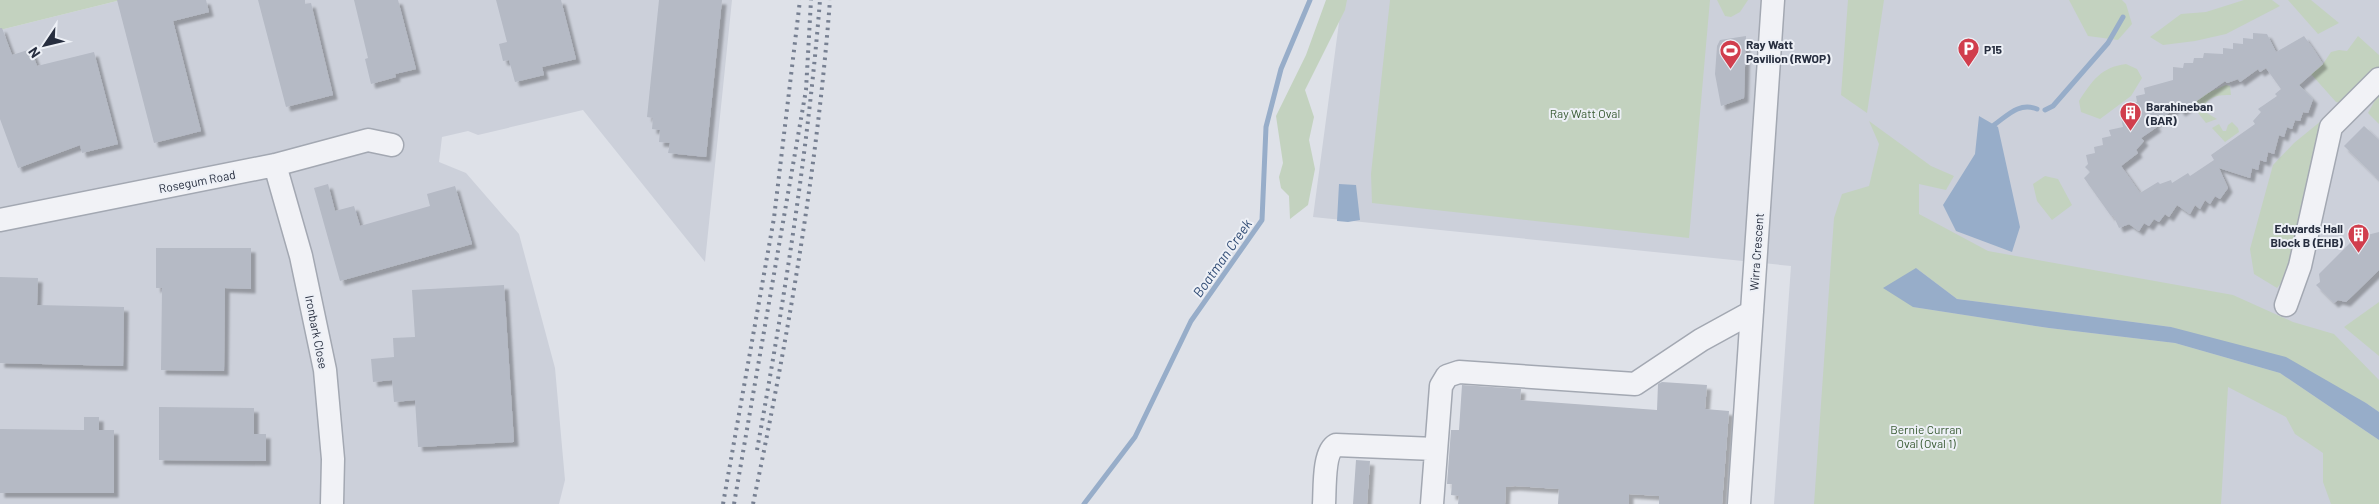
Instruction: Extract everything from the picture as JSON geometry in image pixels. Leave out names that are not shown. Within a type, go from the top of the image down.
[{"type":"street","name":"Wirra Crescent","points":[[1739,504],[1773,0]]},
{"type":"street","points":[[2286,305],[2300,266],[2331,127],[2379,79]]},
{"type":"street","name":"Rosegum Road","points":[[0,220],[275,165],[368,140],[392,146]]},
{"type":"street","name":"Ironbark Close","points":[[275,165],[301,256],[325,370],[332,458],[332,504]]},
{"type":"street","points":[[1432,504],[1441,386],[1448,376],[1459,372],[1635,384],[1701,340],[1752,312]]},
{"type":"street","points":[[1324,504],[1328,455],[1332,447],[1336,445],[1436,449]]},
{"type":"shaded area","points":[[121,0],[732,0],[705,262],[583,110],[478,135],[468,131],[442,137],[439,162],[466,173],[519,234],[555,368],[565,480],[559,504],[0,504],[0,30]]},
{"type":"shaded area","points":[[1342,0],[2379,0],[2379,504],[1774,504],[1791,266],[1313,217]]},
{"type":"green space","points":[[0,0],[121,0],[0,30]]},
{"type":"green space","points":[[1326,0],[1347,0],[1345,10],[1305,90],[1314,117],[1309,140],[1315,169],[1308,205],[1290,219],[1289,196],[1281,188],[1279,177],[1283,163],[1276,116],[1306,55]]},
{"type":"green space","name":"Ray Watt Oval","points":[[1390,0],[1710,0],[1689,238],[1372,203],[1371,174]]},
{"type":"green space","points":[[1717,0],[1748,0],[1740,12],[1731,17],[1725,16]]},
{"type":"green space","points":[[1848,0],[1884,0],[1867,113],[1841,95]]},
{"type":"green space","points":[[2069,0],[2122,0],[2126,4],[2132,24],[2118,40],[2088,36]]},
{"type":"green space","points":[[2244,0],[2272,0],[2280,6],[2226,34],[2195,41],[2163,45],[2150,37],[2181,14],[2206,12]]},
{"type":"green space","points":[[2288,0],[2311,0],[2339,23],[2318,34]]},
{"type":"green space","points":[[2358,36],[2379,55],[2379,73],[2340,103],[2336,102],[2311,74],[2323,64],[2331,52],[2347,51]]},
{"type":"green space","points":[[2126,64],[2137,69],[2142,78],[2131,96],[2100,119],[2081,112],[2079,101],[2093,81],[2110,68]]},
{"type":"green space","points":[[2226,85],[2230,86],[2231,95],[2219,96],[2206,102],[2204,106],[2205,112],[2217,119],[2206,123],[2191,104],[2203,95]]},
{"type":"green space","points":[[2379,93],[2379,124],[2368,113]]},
{"type":"green space","name":"Bernie Curran Oval (Oval 1)","points":[[1869,121],[1931,166],[1954,176],[1946,190],[1919,184],[1919,214],[1988,251],[2233,295],[2293,322],[2334,334],[2379,380],[2379,412],[2366,403],[2171,327],[1957,299],[1916,268],[1913,307],[2049,328],[2175,343],[2280,373],[2379,440],[2379,504],[2331,504],[2323,482],[2323,453],[2295,434],[2286,417],[2228,387],[2221,504],[1814,504],[1834,218],[1842,194],[1869,186],[1879,144]]},
{"type":"green space","points":[[2321,121],[2297,264],[2277,288],[2254,274],[2250,249],[2273,165],[2294,143]]},
{"type":"green space","points":[[2232,122],[2239,132],[2225,142],[2212,128],[2219,124],[2223,131],[2226,131],[2228,125]]},
{"type":"green space","points":[[2045,176],[2058,179],[2072,205],[2052,220],[2037,201],[2033,184]]},
{"type":"green space","points":[[2379,302],[2379,356],[2344,327]]},
{"type":"water","points":[[1979,116],[1998,127],[2020,227],[2012,252],[1956,231],[1943,205],[1975,154]]},
{"type":"water","points":[[1339,184],[1356,185],[1360,220],[1337,221]]},
{"type":"water","points":[[1916,268],[1957,299],[2171,327],[2286,357],[2379,412],[2379,440],[2280,373],[2175,343],[2049,328],[1913,307],[1883,288]]},
{"type":"building","points":[[117,0],[206,0],[209,12],[173,21],[201,131],[154,143]]},
{"type":"building","points":[[258,0],[305,0],[305,4],[311,3],[333,95],[286,107]]},
{"type":"building","points":[[354,0],[398,0],[416,69],[395,74],[396,77],[371,84],[365,59],[368,58]]},
{"type":"building","points":[[496,0],[561,0],[576,59],[542,67],[544,75],[515,82],[509,60],[503,61],[499,44],[507,42]]},
{"type":"building","points":[[659,0],[722,0],[706,157],[668,153],[670,143],[659,142],[660,130],[652,129],[653,118],[647,117]]},
{"type":"building","points":[[0,28],[2,28],[12,55],[31,49],[37,66],[94,52],[118,144],[82,153],[80,145],[18,168],[0,119]]},
{"type":"building","name":"Barahineban (BAR)","points":[[2253,33],[2267,34],[2276,52],[2304,36],[2323,64],[2299,85],[2313,99],[2308,113],[2303,112],[2300,121],[2295,120],[2292,129],[2287,127],[2284,137],[2279,135],[2274,154],[2268,152],[2266,162],[2260,160],[2258,170],[2252,168],[2250,178],[2219,168],[2228,188],[2220,199],[2215,196],[2210,204],[2205,200],[2200,209],[2195,205],[2190,214],[2177,205],[2169,217],[2165,214],[2159,222],[2154,219],[2149,226],[2144,223],[2139,231],[2129,224],[2119,228],[2113,215],[2111,216],[2084,178],[2090,172],[2085,167],[2088,164],[2086,155],[2095,153],[2094,147],[2103,145],[2102,138],[2111,136],[2109,130],[2123,127],[2120,112],[2129,110],[2128,104],[2137,102],[2136,96],[2145,94],[2144,88],[2173,80],[2173,67],[2183,68],[2184,63],[2193,63],[2194,58],[2203,58],[2204,53],[2223,54],[2223,48],[2233,49],[2233,43],[2243,44],[2243,38],[2253,39]],"holes":[[[2266,68],[2281,89],[2275,94],[2277,96],[2258,109],[2261,112],[2253,121],[2255,124],[2211,155],[2214,160],[2190,176],[2188,173],[2172,183],[2171,180],[2160,184],[2158,182],[2140,193],[2121,166],[2138,153],[2136,150],[2144,141],[2141,138],[2157,127],[2154,124],[2177,107],[2181,112],[2225,81],[2227,83],[2238,79],[2240,82],[2258,69],[2260,72]]]},
{"type":"building","name":"Ray Watt Pavilion (RWOP)","points":[[1746,36],[1744,98],[1721,106],[1715,74],[1717,46],[1720,40]]},
{"type":"building","points":[[2364,126],[2379,140],[2379,180],[2344,146]]},
{"type":"building","points":[[328,184],[335,211],[354,206],[360,226],[430,206],[427,194],[455,186],[472,244],[340,281],[314,188]]},
{"type":"building","name":"Edwards Hall Block B (EHB)","points":[[2379,232],[2379,270],[2346,302],[2338,300],[2334,303],[2316,285],[2320,282],[2319,274],[2355,238]]},
{"type":"building","points":[[156,248],[251,248],[251,289],[225,288],[224,371],[161,370],[162,288],[156,288]]},
{"type":"building","points":[[0,277],[38,278],[37,305],[124,307],[123,366],[0,363]]},
{"type":"building","points":[[504,285],[514,442],[418,447],[415,400],[394,402],[392,380],[373,382],[371,359],[394,357],[393,338],[415,337],[412,290]]},
{"type":"building","points":[[1662,382],[1707,385],[1705,409],[1729,411],[1722,504],[1659,504],[1659,496],[1629,494],[1629,504],[1558,504],[1559,489],[1515,486],[1506,487],[1505,504],[1458,504],[1459,496],[1451,495],[1452,484],[1447,484],[1451,430],[1459,430],[1462,385],[1521,389],[1520,400],[1657,410],[1658,384]]},
{"type":"building","points":[[159,407],[254,408],[254,434],[266,434],[266,461],[159,460]]},
{"type":"building","points":[[84,417],[99,417],[99,430],[114,430],[114,493],[0,493],[0,429],[84,430]]},
{"type":"building","points":[[1356,460],[1370,461],[1367,504],[1353,504]]},
{"type":"waterway","name":"Boatman Creek","points":[[1084,504],[1135,437],[1191,321],[1262,220],[1266,127],[1281,69],[1310,0]]},
{"type":"waterway","points":[[2045,110],[2053,106],[2108,43],[2123,17]]},
{"type":"waterway","points":[[1994,125],[2019,108],[2031,107],[2037,109]]},
{"type":"railway","points":[[723,504],[774,218],[800,0]]},
{"type":"railway","points":[[734,504],[806,90],[811,0]]},
{"type":"railway","points":[[757,450],[777,338],[802,169],[820,0]]},
{"type":"railway","points":[[753,504],[800,254],[817,127],[830,0]]},
{"type":"place","name":"P15","points":[[1968,68]]},
{"type":"place","name":"Ray Watt Pavilion (RWOP)","points":[[1730,70]]},
{"type":"place","name":"Barahineban (BAR)","points":[[2130,132]]},
{"type":"place","name":"Edwards Hall Block B (EHB)","points":[[2359,254]]}]
